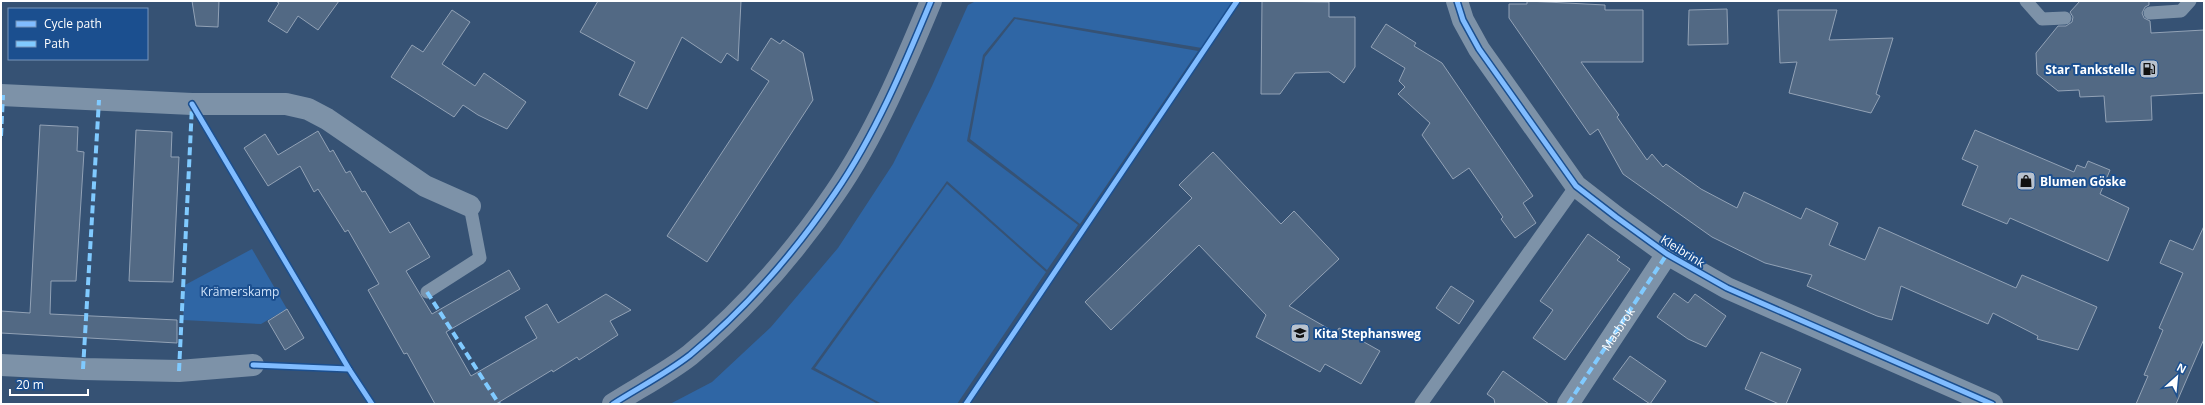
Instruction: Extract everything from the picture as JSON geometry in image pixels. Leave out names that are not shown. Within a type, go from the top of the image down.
[{"type":"main road","points":[[613,404],[689,355],[750,298],[807,232],[836,193],[861,151],[898,78],[931,1]]},
{"type":"street","name":"Kleibrink","points":[[1457,1],[1463,20],[1479,49],[1576,186],[1667,254],[1727,288],[1992,404]]},
{"type":"street","points":[[1,95],[192,104],[286,104],[308,109],[327,119],[425,186],[470,206]]},
{"type":"street","name":"Masbrok","points":[[1568,404],[1667,254]]},
{"type":"street","points":[[1,365],[83,370],[178,371],[252,365]]},
{"type":"lane","points":[[2026,1],[2042,19],[2065,18]]},
{"type":"lane","points":[[2150,13],[2182,11],[2190,1]]},
{"type":"lane","points":[[1421,404],[1576,186]]},
{"type":"lane","points":[[427,292],[480,258],[470,206]]},
{"type":"green space","points":[[976,1],[1233,1],[1202,48],[1014,17],[983,55],[967,141],[1078,225],[1047,270],[947,181],[811,369],[878,404],[670,404],[712,382],[771,327],[838,248],[893,164],[932,86],[968,5]]},
{"type":"green space","points":[[1015,19],[1198,51],[1080,224],[970,139],[985,57]]},
{"type":"green space","points":[[947,184],[1046,272],[957,404],[882,404],[815,368]]},
{"type":"green space","name":"Krämerskamp","points":[[252,249],[287,309],[261,324],[183,320],[185,285]]},
{"type":"building","points":[[192,1],[219,1],[218,27],[196,26]]},
{"type":"building","points":[[276,1],[339,1],[318,30],[298,16],[287,33],[268,21],[279,3]]},
{"type":"building","points":[[598,1],[741,1],[738,61],[727,53],[721,63],[682,37],[647,109],[619,95],[635,62],[580,32]]},
{"type":"building","points":[[1262,1],[1329,2],[1329,17],[1355,17],[1355,67],[1344,83],[1329,72],[1295,73],[1280,94],[1261,94]]},
{"type":"building","points":[[1527,1],[1605,5],[1605,10],[1643,10],[1643,62],[1581,62],[1619,115],[1617,117],[1647,160],[1652,154],[1663,167],[1666,164],[1701,189],[1737,208],[1744,192],[1801,219],[1806,208],[1838,223],[1829,245],[1865,260],[1879,227],[2016,288],[2022,275],[2097,307],[2078,350],[2037,339],[2038,336],[1993,313],[1988,324],[1901,286],[1892,320],[1877,316],[1807,286],[1812,275],[1765,263],[1712,237],[1623,174],[1598,129],[1590,135],[1509,18],[1509,4],[1527,4]]},
{"type":"building","points":[[2080,1],[2149,1],[2149,5],[2145,7],[2142,13],[2144,18],[2150,21],[2151,33],[2204,30],[2204,93],[2151,96],[2152,120],[2106,122],[2104,96],[2080,97],[2079,90],[2058,91],[2037,74],[2036,53],[2058,26],[2066,26],[2072,22],[2073,17],[2070,12]]},
{"type":"building","points":[[1727,9],[1728,44],[1688,45],[1689,10]]},
{"type":"building","points":[[452,10],[470,22],[442,64],[475,86],[484,73],[526,102],[507,129],[478,115],[463,105],[454,117],[391,77],[412,45],[423,52]]},
{"type":"building","points":[[1778,10],[1837,10],[1829,40],[1893,38],[1876,94],[1880,96],[1871,113],[1789,93],[1797,62],[1780,63]]},
{"type":"building","points":[[1386,24],[1416,43],[1414,46],[1442,63],[1533,196],[1523,203],[1536,223],[1515,238],[1501,219],[1503,217],[1469,168],[1453,179],[1422,135],[1430,123],[1398,94],[1405,87],[1399,81],[1405,68],[1371,47]]},
{"type":"building","points":[[771,38],[780,44],[783,40],[803,53],[813,100],[707,262],[667,236],[769,81],[751,69]]},
{"type":"building","points":[[40,125],[78,127],[77,151],[84,152],[76,281],[51,281],[50,314],[177,320],[177,343],[1,333],[1,311],[30,313]]},
{"type":"building","points":[[136,130],[172,132],[171,157],[179,157],[173,282],[129,281]]},
{"type":"building","name":"Blumen Göske","points":[[1975,130],[2074,172],[2077,165],[2085,168],[2088,161],[2110,170],[2100,194],[2129,208],[2108,261],[2010,218],[2007,224],[1962,205],[1978,166],[1962,159]]},
{"type":"building","points":[[318,131],[330,152],[333,150],[346,173],[350,171],[362,192],[365,191],[390,233],[409,222],[430,257],[406,271],[432,314],[509,270],[520,289],[446,332],[471,376],[537,338],[525,317],[547,304],[558,323],[606,294],[631,310],[610,321],[618,335],[579,360],[577,357],[553,372],[552,370],[496,404],[435,404],[407,353],[404,354],[368,290],[379,284],[348,230],[345,232],[318,189],[314,192],[300,166],[268,186],[244,148],[265,134],[278,155]]},
{"type":"building","points":[[1213,152],[1281,224],[1294,211],[1339,259],[1289,306],[1336,333],[1339,328],[1380,351],[1361,384],[1325,364],[1320,372],[1256,337],[1266,315],[1199,245],[1111,330],[1085,302],[1192,198],[1179,185]]},
{"type":"building","points":[[2204,226],[2204,339],[2176,404],[2136,404],[2148,376],[2144,375],[2163,330],[2159,328],[2183,273],[2160,263],[2170,240],[2193,250]]},
{"type":"building","points":[[1588,234],[1620,257],[1617,260],[1630,269],[1565,360],[1533,338],[1553,310],[1540,301]]},
{"type":"building","points":[[1451,286],[1474,301],[1459,324],[1436,308]]},
{"type":"building","points":[[1674,293],[1688,303],[1695,294],[1726,316],[1706,347],[1688,339],[1657,317]]},
{"type":"building","points":[[287,309],[304,338],[285,350],[268,321]]},
{"type":"building","points":[[1761,352],[1801,369],[1786,404],[1779,404],[1745,389]]},
{"type":"building","points":[[1630,356],[1666,381],[1650,404],[1613,379]]},
{"type":"building","points":[[1503,371],[1549,404],[1495,404],[1494,399],[1487,394]]},
{"type":"marked path","points":[[1,136],[3,95]]},
{"type":"marked path","points":[[83,369],[99,100]]},
{"type":"marked path","points":[[179,371],[192,106]]},
{"type":"marked path","points":[[1568,404],[1667,254]]},
{"type":"marked path","points":[[427,292],[499,404]]},
{"type":"cycle path","points":[[613,404],[690,355],[750,299],[803,237],[850,171],[863,148],[888,100],[931,1]]},
{"type":"cycle path","points":[[966,404],[1237,1]]},
{"type":"cycle path","points":[[1457,1],[1463,20],[1479,49],[1576,186],[1616,217],[1667,254],[1727,288],[1992,404]]},
{"type":"cycle path","points":[[192,104],[349,369],[372,404]]},
{"type":"cycle path","points":[[253,365],[349,369]]},
{"type":"place","name":"Star Tankstelle","points":[[2149,69]]},
{"type":"place","name":"Blumen Göske","points":[[2026,181]]},
{"type":"place","name":"Kita Stephansweg","points":[[1300,333]]}]
